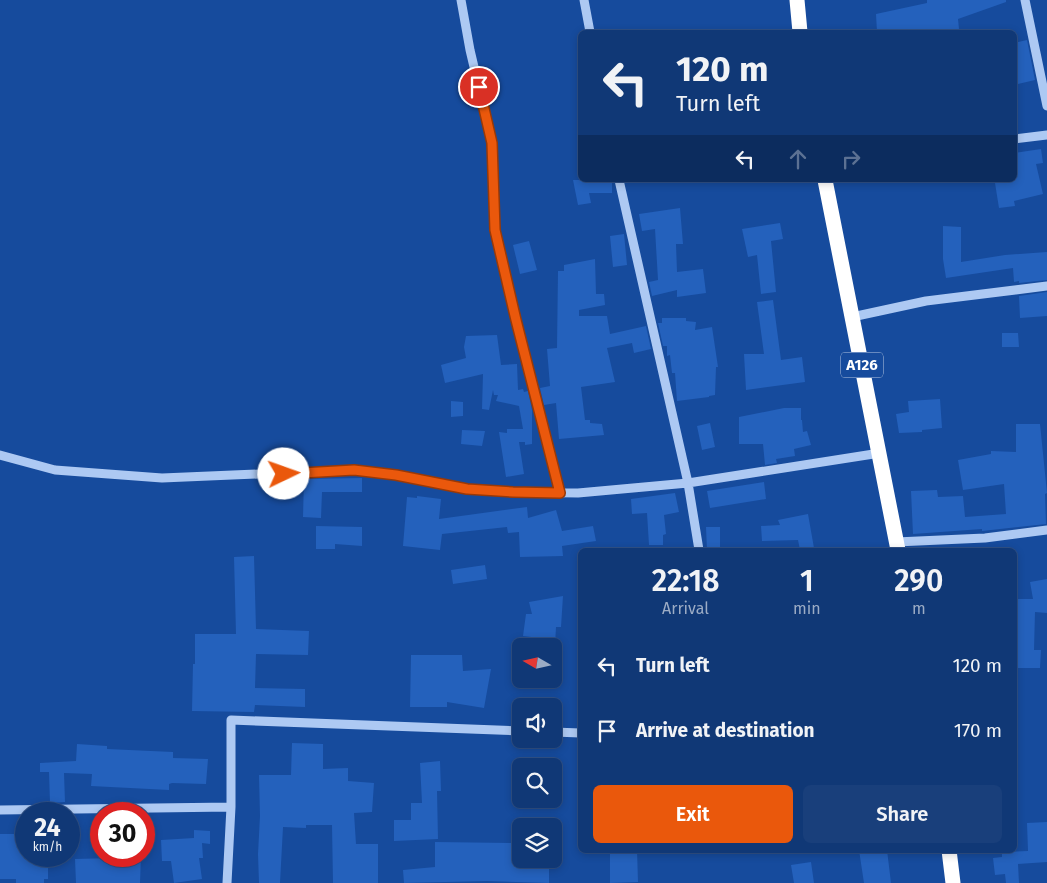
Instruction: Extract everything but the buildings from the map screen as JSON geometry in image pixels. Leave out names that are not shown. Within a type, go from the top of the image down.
[{"type":"highway","points":[[797,0],[800,30]]},
{"type":"highway","name":"A126","points":[[825,182],[897,546]]},
{"type":"highway","points":[[949,853],[953,883]]},
{"type":"street","points":[[461,0],[470,50],[492,143],[495,230],[560,493]]},
{"type":"street","points":[[584,0],[590,30]]},
{"type":"street","points":[[1025,0],[1047,106]]},
{"type":"street","points":[[1017,139],[1047,135]]},
{"type":"street","points":[[618,182],[688,482],[699,548]]},
{"type":"street","points":[[852,317],[926,301],[1047,286]]},
{"type":"street","points":[[0,455],[54,470],[162,478],[354,470],[396,475],[467,489],[560,493],[688,482],[880,453]]},
{"type":"street","points":[[897,546],[1047,530]]},
{"type":"street","points":[[227,883],[231,808],[231,720],[512,731]]},
{"type":"street","points":[[562,732],[578,733]]},
{"type":"street","points":[[0,810],[231,808]]},
{"type":"route","points":[[284,474],[354,470],[396,475],[467,489],[560,493],[495,230],[492,143],[479,87]]}]
